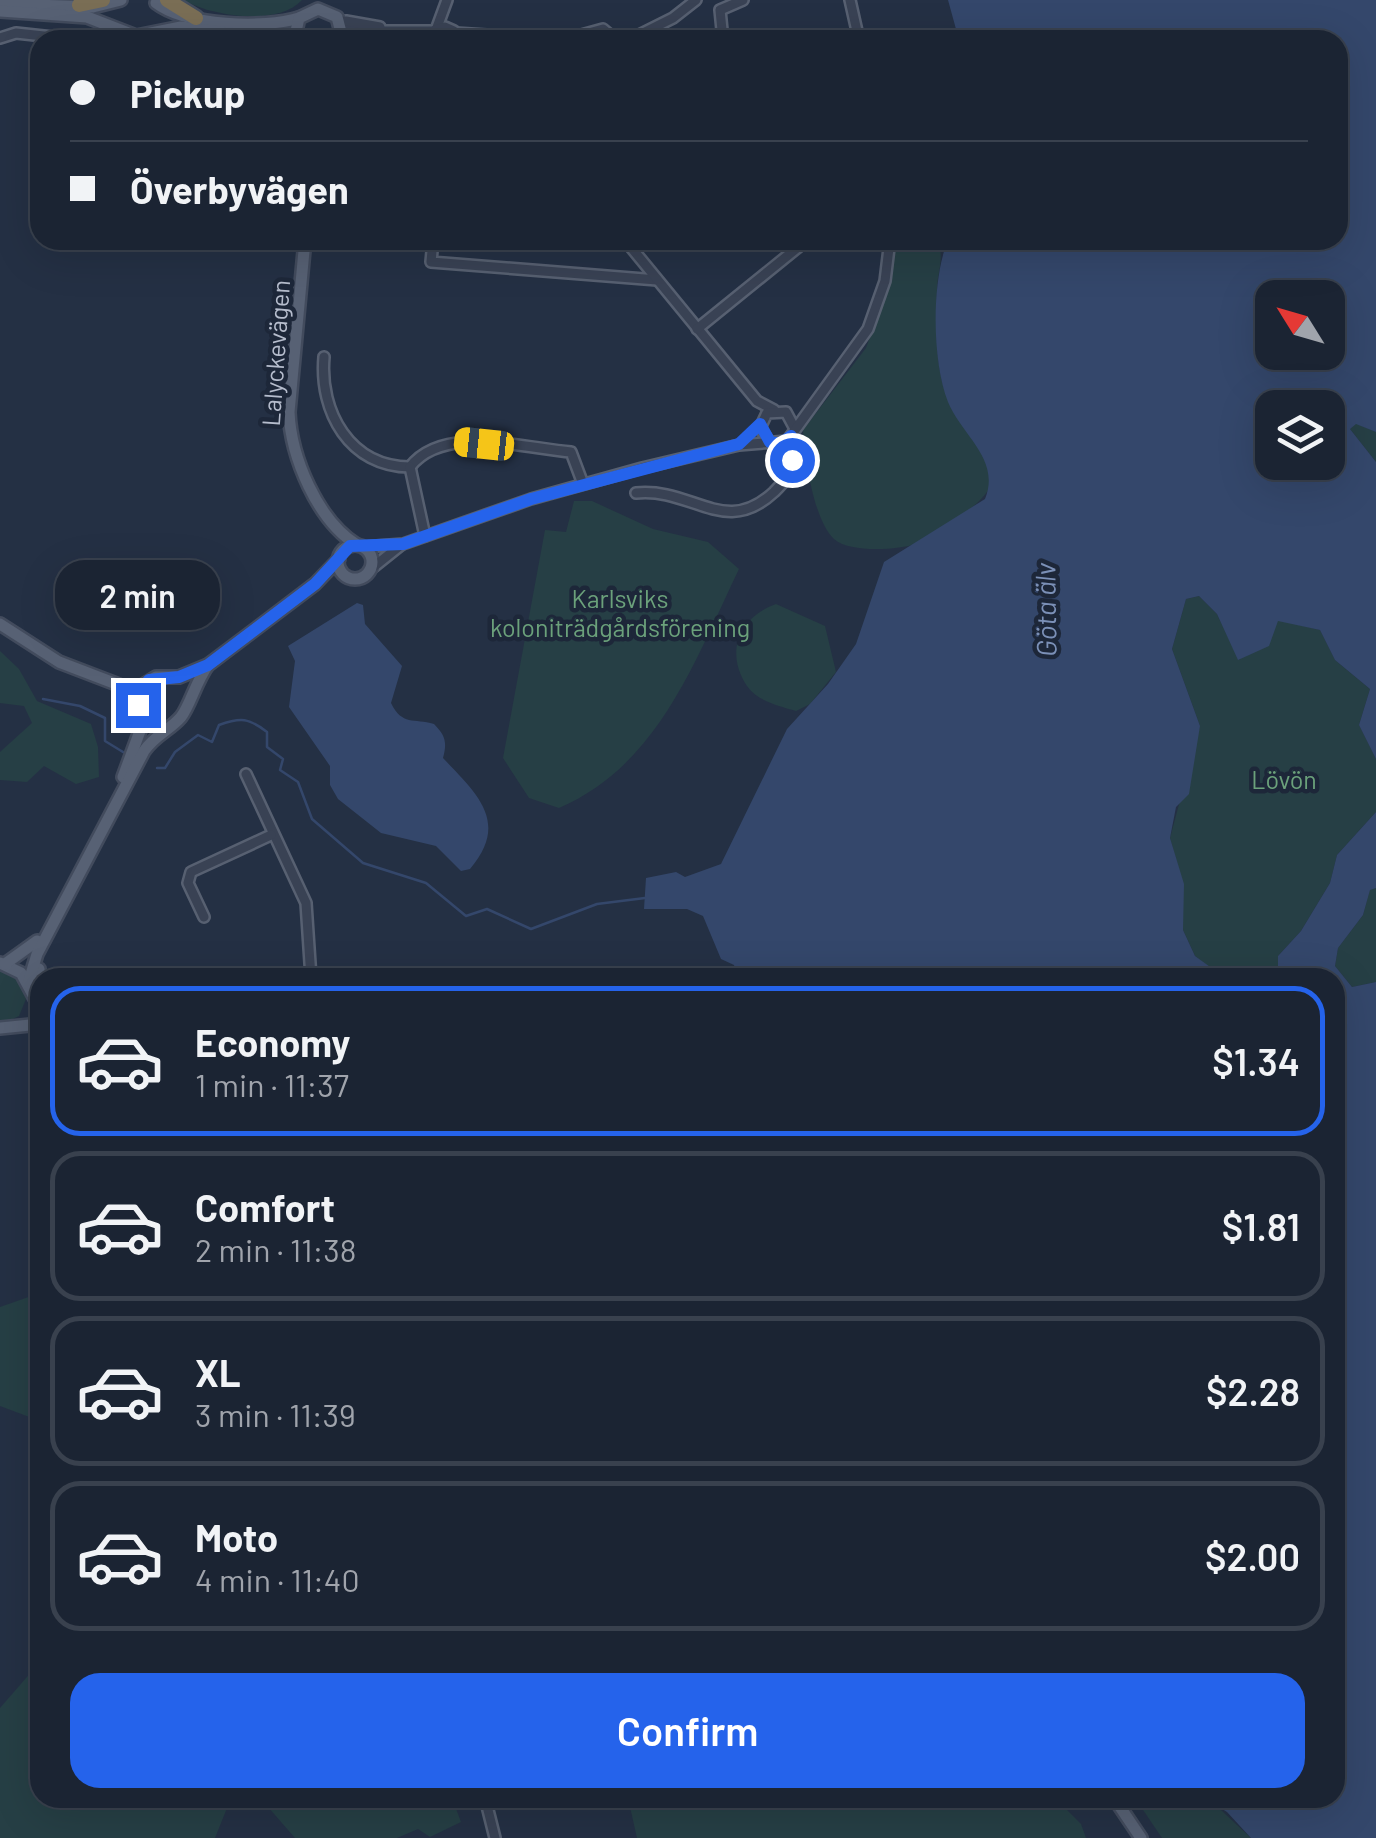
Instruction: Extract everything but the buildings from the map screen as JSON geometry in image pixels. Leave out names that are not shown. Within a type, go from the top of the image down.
[{"type":"highway","points":[[79,5],[102,0]]},
{"type":"highway","points":[[159,1],[196,18]]},
{"type":"main road","points":[[0,10],[21,5],[102,7],[121,0]]},
{"type":"main road","points":[[121,0],[116,12],[121,29]]},
{"type":"main road","points":[[297,30],[310,0]]},
{"type":"main road","points":[[329,0],[341,30]]},
{"type":"main road","points":[[150,30],[158,20],[159,1]]},
{"type":"main road","points":[[21,5],[88,17],[121,29]]},
{"type":"main road","points":[[196,18],[270,25],[322,9],[337,17]]},
{"type":"main road","points":[[164,30],[205,30]]},
{"type":"main road","name":"Lalyckevägen","points":[[304,250],[290,422],[298,458],[330,519],[339,558]]},
{"type":"main road","name":"Lalyckevägen","points":[[330,519],[360,546]]},
{"type":"main road","points":[[110,681],[170,677],[208,665],[315,584],[348,547],[360,546],[372,556],[371,569],[360,579],[315,584]]},
{"type":"main road","points":[[339,558],[348,578]]},
{"type":"main road","points":[[0,624],[59,662],[110,681],[153,724],[168,725]]},
{"type":"main road","points":[[40,968],[70,893],[144,750],[183,714],[187,699],[208,665]]},
{"type":"main road","points":[[170,677],[182,686],[187,699]]},
{"type":"main road","points":[[114,805],[138,743],[139,706],[149,680]]},
{"type":"main road","points":[[2,963],[31,948],[70,893]]},
{"type":"main road","points":[[40,968],[53,922]]},
{"type":"main road","points":[[2,963],[18,970],[30,987]]},
{"type":"main road","points":[[6,1027],[26,1012],[30,1000]]},
{"type":"main road","points":[[1121,1808],[1141,1838]]},
{"type":"street","points":[[435,30],[448,0],[455,30]]},
{"type":"street","points":[[644,30],[696,0]]},
{"type":"street","points":[[722,30],[720,10],[743,0]]},
{"type":"street","points":[[850,0],[856,30]]},
{"type":"street","points":[[337,17],[389,30]]},
{"type":"street","points":[[0,38],[16,33],[30,35]]},
{"type":"street","points":[[432,250],[431,262],[657,280]]},
{"type":"street","points":[[632,250],[757,401],[786,412],[812,402]]},
{"type":"street","points":[[697,328],[792,250]]},
{"type":"street","points":[[636,492],[668,494],[726,513],[750,511],[787,476],[792,465],[792,433],[812,402],[845,366],[868,329],[885,280],[889,250]]},
{"type":"street","points":[[324,357],[324,398],[340,430],[376,462],[410,467]]},
{"type":"street","points":[[757,401],[761,421],[773,443]]},
{"type":"street","points":[[739,444],[774,410]]},
{"type":"street","points":[[786,412],[792,433]]},
{"type":"street","points":[[773,443],[792,433]]},
{"type":"street","points":[[410,467],[429,449],[450,440],[571,452],[584,484]]},
{"type":"street","points":[[360,546],[403,544],[584,484],[739,444],[773,443],[789,450]]},
{"type":"street","points":[[410,467],[425,536]]},
{"type":"street","points":[[371,569],[403,544]]},
{"type":"street","points":[[246,774],[306,903],[310,968]]},
{"type":"street","points":[[204,917],[188,883],[191,872],[271,834]]},
{"type":"street","points":[[488,1808],[495,1838]]},
{"type":"green space","points":[[183,0],[302,0],[277,14],[244,16],[210,11]]},
{"type":"green space","points":[[893,250],[940,250],[936,327],[941,377],[955,412],[985,458],[991,483],[971,508],[916,544],[898,548],[851,547],[834,539],[821,517],[811,487],[803,430],[866,348],[887,291]]},
{"type":"green space","points":[[1356,423],[1376,432],[1376,462],[1350,429]]},
{"type":"green space","name":"Karlsviks koloniträdgårdsförening","points":[[574,501],[592,501],[653,529],[708,542],[739,569],[689,673],[648,737],[594,789],[559,808],[529,798],[503,758],[545,530],[566,532]]},
{"type":"green space","name":"Lövön","points":[[1199,596],[1217,614],[1239,660],[1278,620],[1320,630],[1335,660],[1370,689],[1359,725],[1376,759],[1376,812],[1337,855],[1330,883],[1301,931],[1278,956],[1278,968],[1209,968],[1195,956],[1183,930],[1183,884],[1170,838],[1200,726],[1172,649],[1186,599]]},
{"type":"green space","points":[[776,604],[825,626],[836,672],[810,704],[796,711],[756,696],[740,673],[737,660],[739,637],[745,626]]},
{"type":"green space","points":[[0,651],[19,669],[37,701],[91,724],[98,747],[99,777],[76,784],[44,766],[27,782],[0,780],[0,752],[32,723],[24,706],[0,703]]},
{"type":"green space","points":[[1376,888],[1376,982],[1352,987],[1345,978],[1345,968],[1335,966],[1338,948],[1363,915],[1370,889]]},
{"type":"green space","points":[[0,968],[16,974],[26,999],[19,1016],[0,1025]]},
{"type":"green space","points":[[30,1296],[30,1417],[0,1406],[0,1307]]},
{"type":"green space","points":[[30,1674],[30,1808],[227,1808],[215,1838],[0,1838],[0,1708]]},
{"type":"green space","points":[[269,1808],[456,1808],[461,1822],[430,1837],[418,1829],[397,1838],[295,1838]]},
{"type":"green space","points":[[630,1808],[1065,1808],[1081,1824],[1086,1838],[637,1838]]},
{"type":"green space","points":[[1142,1808],[1219,1808],[1251,1838],[1162,1838]]},
{"type":"water","name":"Göta älv","points":[[948,0],[1376,0],[1376,432],[1356,424],[1350,429],[1376,462],[1376,759],[1359,725],[1370,689],[1335,660],[1320,630],[1278,621],[1269,646],[1238,660],[1217,614],[1199,596],[1186,599],[1172,649],[1200,726],[1189,794],[1176,807],[1170,838],[1184,884],[1183,930],[1195,956],[1212,968],[735,968],[721,959],[703,916],[687,909],[644,909],[646,878],[676,872],[685,877],[721,864],[787,729],[828,684],[856,644],[884,562],[985,499],[989,485],[984,460],[954,414],[943,385],[936,344],[939,277],[944,250],[1348,250],[1348,30],[956,30]]},
{"type":"water","points":[[357,603],[363,605],[365,624],[402,666],[391,703],[395,710],[404,718],[438,728],[445,740],[443,758],[484,809],[487,837],[470,869],[461,871],[436,846],[381,833],[338,799],[330,785],[330,766],[289,707],[295,661],[288,646]]},
{"type":"water","points":[[1376,812],[1376,888],[1370,890],[1363,915],[1338,948],[1337,968],[1278,968],[1278,956],[1301,931],[1330,883],[1337,855]]},
{"type":"water","points":[[1345,978],[1352,987],[1376,982],[1376,1838],[1251,1838],[1221,1808],[1345,1808]]},
{"type":"waterway","points":[[43,699],[80,706],[105,718],[105,741],[123,752]]},
{"type":"waterway","points":[[157,768],[165,768],[175,752],[198,735],[212,742],[219,725],[239,720],[250,722],[267,732],[267,747],[283,759],[280,770],[298,782],[312,819],[363,863],[426,883],[466,916],[487,909],[531,929],[597,904],[645,898]]},
{"type":"route","points":[[138,705],[143,684],[159,676],[179,677],[208,665],[315,584],[350,546],[403,544],[531,499],[739,444],[760,424],[760,432],[773,444],[791,436],[792,460]]}]
